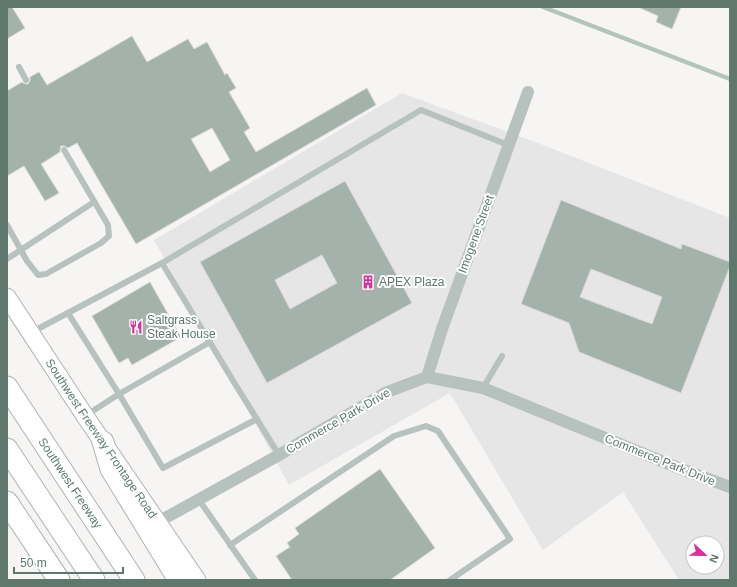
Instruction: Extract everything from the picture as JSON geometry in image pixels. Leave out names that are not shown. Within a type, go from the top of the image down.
[{"type":"highway","name":"Southwest Freeway","points":[[7,387],[134,580]]},
{"type":"highway","points":[[103,442],[111,469],[179,580]]},
{"type":"highway","points":[[7,449],[94,580]]},
{"type":"highway","points":[[7,502],[59,580]]},
{"type":"main road","name":"Southwest Freeway Frontage Road","points":[[7,297],[85,416],[197,580]]},
{"type":"street","name":"Imogene Street","points":[[427,377],[442,329],[528,92]]},
{"type":"street","name":"Commerce Park Drive","points":[[158,522],[279,455],[387,392],[427,377],[483,388],[680,469],[730,487]]},
{"type":"lane","points":[[19,67],[26,80]]},
{"type":"lane","points":[[30,332],[162,263],[421,110],[508,145]]},
{"type":"lane","points":[[7,225],[21,251],[38,275],[46,274],[101,243],[109,236],[108,225],[64,150]]},
{"type":"lane","points":[[7,259],[94,202]]},
{"type":"lane","points":[[162,263],[279,455]]},
{"type":"lane","points":[[68,313],[163,468],[257,419]]},
{"type":"lane","points":[[85,416],[119,394],[210,342]]},
{"type":"lane","points":[[483,388],[502,356]]},
{"type":"lane","points":[[230,545],[394,436],[426,426],[438,431],[510,539],[450,580]]},
{"type":"lane","points":[[199,500],[255,580]]},
{"type":"shaded area","points":[[402,93],[530,140],[730,218],[730,580],[679,580],[623,492],[543,550],[450,393],[289,485],[154,240]]},
{"type":"building","points":[[7,7],[12,7],[25,28],[7,39]]},
{"type":"building","points":[[638,7],[681,7],[672,29],[656,22],[658,16]]},
{"type":"building","points":[[132,36],[147,62],[188,39],[194,49],[207,42],[225,75],[227,73],[236,88],[229,92],[250,128],[244,132],[256,152],[367,88],[376,105],[136,244],[77,143],[68,148],[61,146],[60,152],[41,164],[59,193],[45,201],[24,166],[7,176],[7,91],[22,82],[28,84],[30,77],[39,72],[47,85]],"holes":[[[212,128],[230,160],[210,172],[191,139]]]},
{"type":"building","name":"APEX Plaza","points":[[345,181],[412,303],[267,383],[200,262]],"holes":[[[322,255],[337,283],[290,309],[275,280]]]},
{"type":"building","points":[[561,200],[681,249],[682,244],[730,262],[730,266],[681,393],[579,352],[569,323],[521,304]],"holes":[[[591,269],[662,297],[652,324],[580,297]]]},
{"type":"building","name":"Saltgrass Steak House","points":[[150,282],[181,337],[132,365],[128,358],[119,363],[92,316]]},
{"type":"building","points":[[380,469],[435,548],[390,580],[292,580],[276,556],[290,547],[287,543],[299,534],[295,528]]},
{"type":"waterway","points":[[543,7],[730,79]]},
{"type":"place","name":"APEX Plaza","points":[[368,282]]},
{"type":"place","name":"Saltgrass Steak House","points":[[136,327]]}]
